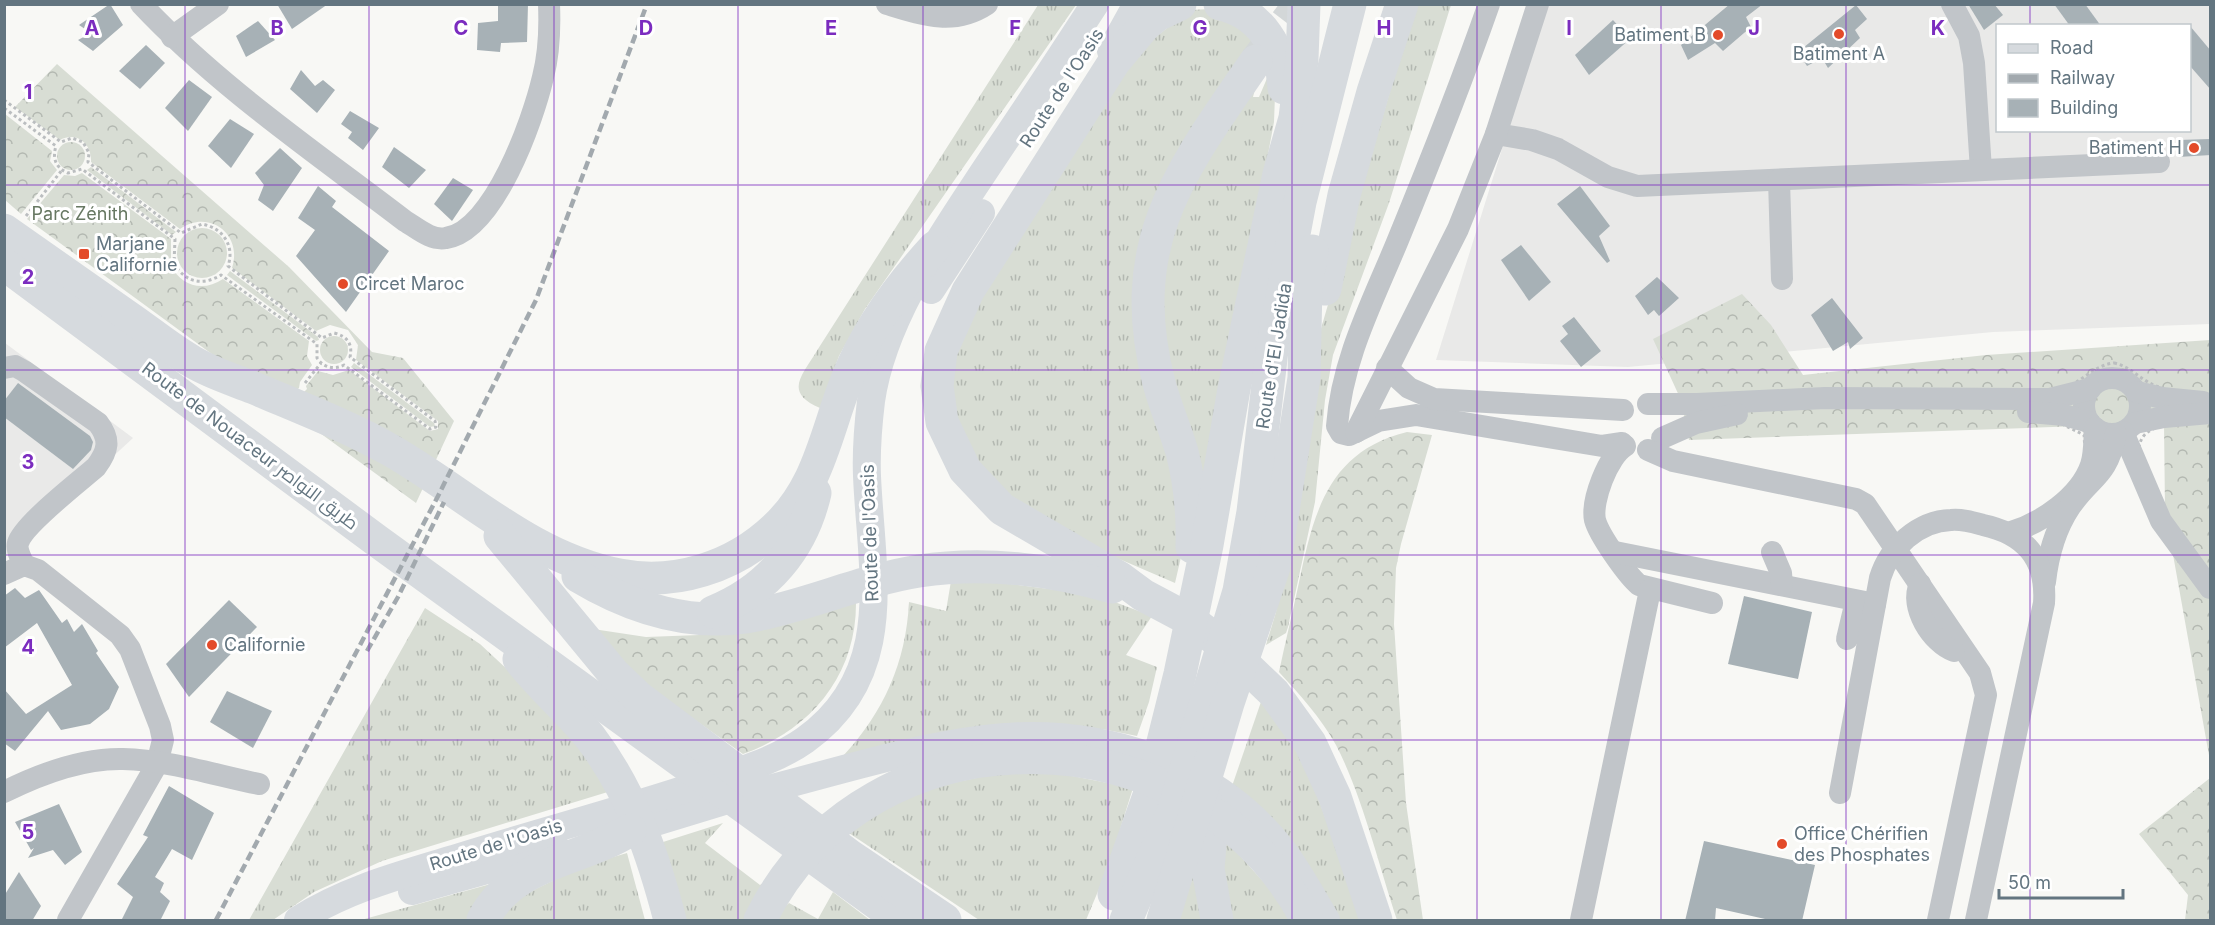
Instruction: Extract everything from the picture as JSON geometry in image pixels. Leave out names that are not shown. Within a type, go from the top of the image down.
[{"type":"highway","points":[[1180,4],[1157,15],[1133,38],[1064,137],[956,312],[941,351],[937,386],[938,404],[942,422],[955,455],[988,497],[1017,519],[1190,620],[1226,647],[1274,693],[1310,743],[1335,797],[1376,921]]},
{"type":"highway","points":[[1220,4],[1231,7],[1258,23],[1276,51],[1283,70],[1285,100],[1279,174]]},
{"type":"highway","points":[[1103,921],[1144,809],[1180,674],[1207,545],[1233,389],[1279,174],[1298,99],[1304,4]]},
{"type":"highway","name":"Route d'El Jadida","points":[[1216,706],[1246,555],[1272,350],[1300,202],[1350,4]]},
{"type":"highway","name":"Route d'El Jadida","points":[[1216,706],[1274,567],[1304,378],[1306,285],[1318,210],[1338,119],[1371,4]]},
{"type":"highway","points":[[1304,378],[1344,195],[1373,92],[1402,4]]},
{"type":"highway","points":[[1180,674],[1192,553],[1191,501],[1182,451],[1165,405],[1154,360],[1148,313],[1150,266],[1163,214],[1186,165],[1256,61]]},
{"type":"highway","name":"Route de Nouaceur طريق النواصر","points":[[11,233],[194,364],[343,426],[424,472],[472,506]]},
{"type":"highway","name":"Route de Nouaceur طريق النواصر","points":[[11,233],[376,540],[497,625],[702,761]]},
{"type":"highway","points":[[535,546],[584,566],[637,577],[673,576],[708,568],[741,553],[775,529],[801,499],[819,464],[847,378],[866,338],[897,290],[934,247]]},
{"type":"highway","points":[[693,619],[743,598],[780,567],[789,556],[806,521],[817,484],[819,464]]},
{"type":"highway","points":[[472,506],[570,571],[624,601],[658,612],[693,619],[756,615],[877,579],[940,568],[980,566],[1028,569],[1086,579],[1153,600]]},
{"type":"highway","points":[[472,506],[525,564],[620,680],[651,708],[702,761],[842,866],[900,921]]},
{"type":"highway","points":[[497,625],[528,671],[588,735],[623,789],[638,820],[659,921]]},
{"type":"highway","points":[[1126,921],[1216,706]]},
{"type":"highway","points":[[1163,921],[1216,706]]},
{"type":"highway","points":[[1216,706],[1223,764],[1208,846],[1210,891],[1217,921]]},
{"type":"highway","points":[[760,921],[791,872],[824,837],[863,807],[901,786],[950,768],[992,760],[1057,758],[1096,753],[1180,792],[1276,857],[1307,921]]},
{"type":"highway","points":[[483,921],[496,901],[520,878],[551,862],[599,847],[646,855]]},
{"type":"highway","points":[[646,855],[670,921]]},
{"type":"highway","points":[[842,866],[945,921]]},
{"type":"main road","name":"Route de l'Oasis","points":[[298,921],[335,899],[374,883],[657,798],[755,765],[802,742],[838,711],[861,671],[869,646],[875,589],[867,477],[872,398],[891,335],[934,247],[1095,4]]},
{"type":"main road","name":"Route de l'Oasis","points":[[333,921],[397,896],[646,855],[737,797],[800,765],[836,739],[858,714],[876,684],[886,657],[892,607],[885,446],[896,374],[910,333],[937,280],[1116,4]]},
{"type":"main road","points":[[1064,137],[1137,4]]},
{"type":"main road","points":[[737,797],[929,749],[986,739],[1043,736],[1096,753]]},
{"type":"main road","points":[[1276,857],[1326,921]]},
{"type":"street","points":[[141,4],[172,37],[227,84],[405,221],[429,236],[444,239],[462,234],[476,223],[494,201],[530,122],[544,76],[549,4]]},
{"type":"street","points":[[172,37],[218,4]]},
{"type":"street","points":[[887,4],[913,8],[943,18],[998,4]]},
{"type":"street","points":[[1489,4],[1434,151],[1350,358],[1337,426],[1345,435],[1378,421],[1416,415],[1602,446],[1624,445],[1636,451],[1714,418],[1752,412],[2064,406],[2103,379],[2119,378],[2163,407],[2211,414]]},
{"type":"street","points":[[1356,432],[1386,368],[1458,229],[1496,134],[1538,4]]},
{"type":"street","points":[[1952,4],[1963,21],[1971,45],[1981,170]]},
{"type":"street","points":[[1496,134],[1532,140],[1558,149],[1608,177],[1637,186],[2159,162]]},
{"type":"street","points":[[1779,180],[1782,279]]},
{"type":"street","points":[[4,368],[15,366],[24,371],[98,423],[104,431],[107,443],[104,456],[96,467],[33,523],[20,538],[14,570],[38,570],[120,635],[130,649],[160,726],[163,740],[157,764],[68,921]]},
{"type":"street","points":[[1386,368],[1409,388],[1434,399],[1623,410],[1635,404],[1697,404],[1815,398],[2064,406],[2115,431]]},
{"type":"street","points":[[2090,388],[2084,402],[2115,431],[2161,521],[2211,588]]},
{"type":"street","points":[[2011,532],[2036,524],[2057,508],[2102,454],[2115,431],[2141,408],[2138,392]]},
{"type":"street","points":[[2115,431],[2163,407],[2211,402]]},
{"type":"street","points":[[1648,404],[1663,418],[1655,444]]},
{"type":"street","points":[[1623,410],[1616,426],[1624,445]]},
{"type":"street","points":[[1655,444],[1682,463],[1861,501],[1869,508],[1984,680],[1986,695],[1938,921]]},
{"type":"street","points":[[1624,445],[1609,462],[1595,510],[1596,523],[1634,582],[1650,590],[1712,603]]},
{"type":"street","points":[[1976,921],[2043,613],[2044,583],[2052,549],[2064,518],[2075,500],[2102,473],[2102,454]]},
{"type":"street","points":[[1847,639],[1883,567],[1896,548],[1926,526],[1944,520],[1964,520],[2011,532],[2033,554],[2044,583]]},
{"type":"street","points":[[1615,552],[1865,602]]},
{"type":"street","points":[[1772,552],[1781,573],[1782,585]]},
{"type":"street","points":[[1581,921],[1650,590]]},
{"type":"street","points":[[1840,793],[1865,602]]},
{"type":"street","points":[[4,792],[51,772],[92,761],[124,759],[259,784]]},
{"type":"path","points":[[4,100],[60,142],[72,138],[83,142],[89,153],[88,162],[181,232],[202,224],[219,231],[229,247],[228,266],[322,338],[334,333],[345,337],[351,348],[350,357],[435,421],[436,427],[430,429],[344,365],[330,368],[321,363],[316,353],[317,344],[221,275],[205,282],[194,281],[185,276],[174,263],[175,239],[82,169],[74,173],[62,170],[54,158],[56,146],[4,108]]},
{"type":"path","points":[[11,233],[62,170]]},
{"type":"path","points":[[317,367],[321,363]]},
{"type":"path","points":[[2114,363],[2129,368],[2150,384],[2163,388],[2163,407],[2165,424],[2147,432],[2141,439],[2139,448],[2115,431],[2102,454],[2085,450],[2085,439],[2080,431],[2062,424],[2064,406],[2062,389],[2079,382],[2099,367],[2114,363]]},
{"type":"shaded area","points":[[1547,5],[2210,5],[2210,324],[1993,332],[1628,367],[1436,360]]},
{"type":"shaded area","points":[[5,343],[133,438],[5,556]]},
{"type":"green space","points":[[1038,5],[1076,5],[865,309],[839,356],[820,408],[809,402],[802,396],[799,389],[799,383],[806,367]]},
{"type":"green space","points":[[1415,5],[1451,5],[1389,203],[1333,355],[1325,400],[1315,502],[1288,627],[1286,633],[1266,645],[1276,612],[1318,339]]},
{"type":"green space","points":[[1211,9],[1248,25],[1254,46],[1153,209],[1181,557],[1175,583],[1045,527],[987,483],[950,401],[959,334],[1134,54],[1190,10]]},
{"type":"green space","points":[[57,64],[289,267],[372,352],[403,358],[454,421],[416,503],[287,409],[307,389],[306,386],[318,371],[333,375],[349,370],[430,431],[438,429],[438,421],[356,360],[358,345],[348,330],[330,325],[316,331],[232,268],[233,245],[221,228],[202,222],[180,229],[91,162],[89,150],[78,138],[60,140],[15,107]]},
{"type":"green space","points":[[1271,69],[1275,95],[1274,122],[1204,497],[1156,311],[1179,199],[1259,73],[1253,97],[1259,97]]},
{"type":"green space","name":"Parc Zénith","points":[[5,114],[52,151],[50,161],[57,170],[21,214],[5,200]]},
{"type":"green space","name":"Parc Zénith","points":[[71,142],[81,146],[85,156],[81,166],[71,170],[61,166],[57,156],[61,146]]},
{"type":"green space","name":"Parc Zénith","points":[[91,167],[176,232],[172,235],[87,170]]},
{"type":"green space","name":"Parc Zénith","points":[[82,173],[171,239],[171,265],[187,283],[201,286],[223,279],[309,341],[307,356],[312,365],[300,382],[299,388],[279,403],[27,219],[64,175],[75,176]]},
{"type":"green space","name":"Parc Zénith","points":[[197,228],[207,228],[220,235],[227,248],[227,258],[220,271],[207,278],[197,278],[188,274],[181,267],[177,258],[177,248],[181,239],[188,232]]},
{"type":"green space","points":[[230,271],[319,340],[316,341],[227,275]]},
{"type":"green space","points":[[1742,294],[1771,325],[1803,375],[1986,355],[2210,340],[2210,761],[2165,510],[2164,423],[1689,440],[1681,400],[1653,339]]},
{"type":"green space","points":[[334,336],[344,340],[348,350],[344,360],[334,364],[324,360],[320,350],[324,340]]},
{"type":"green space","points":[[354,363],[435,426],[430,427],[351,367]]},
{"type":"green space","points":[[1407,432],[1432,435],[1396,568],[1394,624],[1406,803],[1423,920],[1397,920],[1362,808],[1336,745],[1317,716],[1279,672],[1310,536],[1328,490],[1341,471],[1358,455],[1380,441]]},
{"type":"green space","points":[[980,580],[1096,595],[1152,616],[1126,655],[1157,667],[1149,702],[1137,736],[1102,729],[843,756],[870,722],[890,685],[903,645],[909,602],[946,611],[951,581]]},
{"type":"green space","points":[[856,601],[854,628],[848,653],[839,676],[825,696],[809,715],[789,730],[767,744],[743,754],[643,683],[593,629],[646,637],[726,634]]},
{"type":"green space","points":[[425,608],[480,644],[552,711],[611,791],[382,861],[314,892],[273,920],[249,920]]},
{"type":"green space","points":[[1262,699],[1300,749],[1363,920],[1336,920],[1231,789]]},
{"type":"green space","points":[[1027,767],[1133,788],[1109,865],[1086,920],[979,920],[843,829],[910,792]]},
{"type":"green space","points":[[2210,778],[2210,920],[2185,920],[2188,895],[2139,834]]},
{"type":"green space","points":[[723,823],[705,843],[760,885],[783,869],[751,920],[680,920],[663,842]]},
{"type":"green space","points":[[1223,837],[1298,920],[1227,920],[1224,903]]},
{"type":"green space","points":[[627,853],[645,920],[498,920],[523,895],[586,865]]},
{"type":"green space","points":[[1198,856],[1209,920],[1173,920]]},
{"type":"green space","points":[[505,880],[472,920],[361,920]]},
{"type":"green space","points":[[833,892],[870,920],[769,920],[789,903],[818,919]]},
{"type":"building","points":[[110,4],[123,25],[93,51],[78,40],[91,33],[79,25]]},
{"type":"building","points":[[277,4],[328,4],[292,29]]},
{"type":"building","points":[[498,4],[528,4],[527,42],[501,43],[500,52],[477,50],[478,23],[498,21]]},
{"type":"building","name":"Batiment B","points":[[1730,4],[1763,4],[1746,17],[1751,27],[1723,51],[1715,43],[1688,60],[1681,45]]},
{"type":"building","points":[[1968,4],[1994,4],[2003,15],[1984,30]]},
{"type":"building","points":[[2054,4],[2085,4],[2100,24],[2069,24]]},
{"type":"building","name":"Batiment A","points":[[1856,5],[1867,19],[1855,30],[1860,38],[1828,68],[1822,58],[1807,66],[1798,52]]},
{"type":"building","points":[[1613,20],[1630,39],[1589,75],[1575,55]]},
{"type":"building","points":[[258,21],[275,40],[246,57],[236,36]]},
{"type":"building","points":[[2191,27],[2211,51],[2211,90],[2191,67]]},
{"type":"building","points":[[146,45],[165,63],[140,89],[119,71]]},
{"type":"building","points":[[301,70],[315,86],[323,80],[335,90],[317,113],[290,89]]},
{"type":"building","points":[[189,80],[212,97],[188,131],[165,108]]},
{"type":"building","points":[[350,111],[379,128],[363,150],[348,138],[352,132],[341,124]]},
{"type":"building","points":[[230,119],[254,134],[231,168],[208,146]]},
{"type":"building","name":"Batiment H","points":[[2211,139],[2211,155],[2178,157],[2177,140]]},
{"type":"building","points":[[394,147],[426,170],[409,188],[382,167]]},
{"type":"building","points":[[280,148],[302,168],[273,211],[258,200],[264,185],[255,173]]},
{"type":"building","points":[[453,178],[473,190],[452,221],[434,204]]},
{"type":"building","name":"Circet Maroc","points":[[318,186],[336,201],[332,207],[389,251],[346,312],[296,256],[315,230],[298,218]]},
{"type":"building","points":[[1580,186],[1610,226],[1599,236],[1610,261],[1607,263],[1557,204]]},
{"type":"building","points":[[1521,245],[1551,282],[1529,301],[1501,260]]},
{"type":"building","points":[[1657,277],[1679,298],[1659,316],[1654,310],[1648,315],[1635,296]]},
{"type":"building","points":[[1832,298],[1863,338],[1850,349],[1848,342],[1833,351],[1811,315]]},
{"type":"building","points":[[1574,317],[1601,351],[1581,367],[1560,341],[1568,334],[1562,326]]},
{"type":"building","points":[[18,383],[90,436],[93,442],[91,450],[73,469],[4,417],[4,401]]},
{"type":"building","points":[[15,588],[25,598],[39,590],[62,623],[67,619],[74,632],[82,624],[98,651],[96,653],[119,687],[109,709],[90,724],[61,730],[48,711],[15,751],[4,743],[4,689],[26,714],[72,685],[37,623],[4,648],[4,596]]},
{"type":"building","points":[[1744,596],[1812,612],[1798,679],[1728,664]]},
{"type":"building","name":"Californie","points":[[229,600],[257,627],[189,697],[166,664]]},
{"type":"building","points":[[227,691],[272,711],[253,748],[210,722]]},
{"type":"building","points":[[169,786],[214,813],[192,860],[172,849],[155,877],[164,883],[160,892],[170,901],[160,921],[121,921],[133,897],[117,884],[148,837],[143,835]]},
{"type":"building","points":[[59,804],[82,852],[65,865],[53,850],[28,858],[34,848],[31,850],[15,822]]},
{"type":"building","points":[[1704,841],[1815,865],[1802,921],[1774,921],[1716,908],[1715,921],[1685,921]]},
{"type":"building","points":[[19,872],[41,906],[32,921],[4,921],[4,896]]},
{"type":"tunnel","points":[[1256,61],[1300,4]]},
{"type":"railway","points":[[216,920],[437,498],[536,300],[647,4]]},
{"type":"railway","points":[[367,651],[398,597],[444,502]]},
{"type":"place","name":"Batiment A","points":[[1839,34]]},
{"type":"place","name":"Batiment B","points":[[1718,35]]},
{"type":"place","name":"Batiment H","points":[[2194,148]]},
{"type":"place","name":"Marjane Californie","points":[[84,254]]},
{"type":"place","name":"Circet Maroc","points":[[343,284]]},
{"type":"place","name":"Californie","points":[[212,645]]},
{"type":"place","name":"Office Chérifien des Phosphates","points":[[1782,844]]}]
